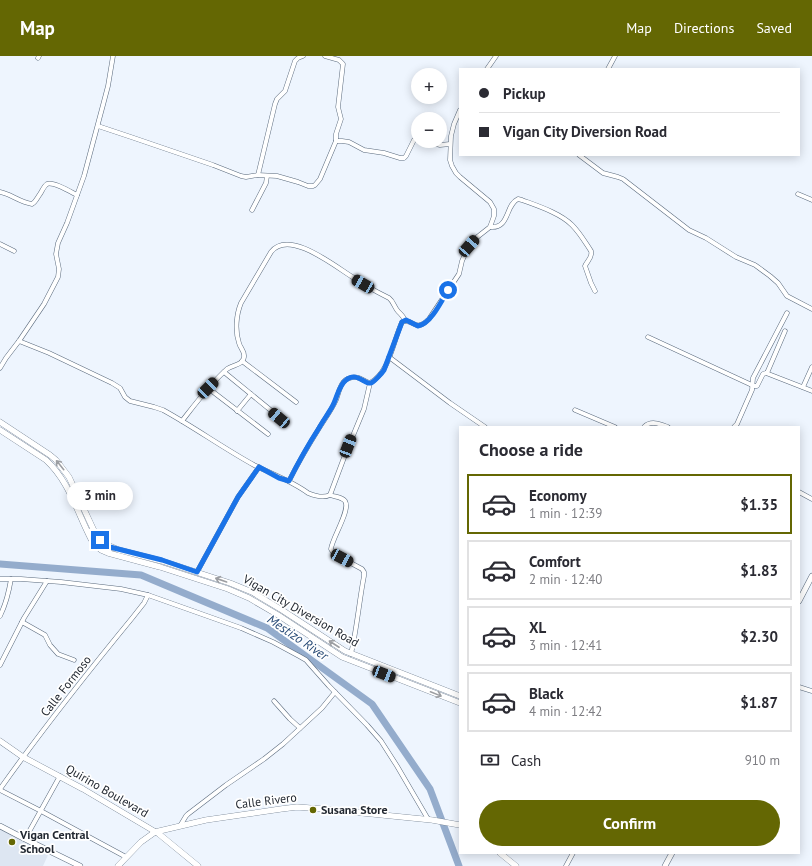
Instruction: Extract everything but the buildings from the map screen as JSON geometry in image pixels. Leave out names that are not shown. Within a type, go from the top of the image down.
[{"type":"main road","name":"Vigan City Diversion Road","points":[[0,422],[56,460],[69,477],[96,535],[105,544],[119,550],[162,560],[249,598],[342,657],[459,704]]},
{"type":"main road","name":"Vigan City Diversion Road","points":[[0,430],[46,460],[51,465],[64,481],[91,539],[101,550],[113,555],[160,567],[189,573],[197,572],[230,583],[252,592],[351,654],[459,696]]},
{"type":"main road","points":[[414,685],[417,679]]},
{"type":"main road","name":"Quirino Boulevard","points":[[0,741],[23,757],[60,776],[159,834],[198,866]]},
{"type":"main road","name":"Calle Rivero","points":[[118,866],[141,842],[155,832],[206,820],[297,807],[430,820],[459,825]]},
{"type":"main road","points":[[501,854],[516,866]]},
{"type":"street","points":[[0,368],[44,304],[58,277],[60,269],[56,249],[84,176],[108,86],[113,56]]},
{"type":"street","points":[[258,175],[275,104],[285,91],[295,61],[302,56]]},
{"type":"street","points":[[98,126],[241,176],[277,176],[308,186],[313,186],[320,179],[336,141],[336,134],[341,119],[338,107],[343,66],[341,61],[325,56]]},
{"type":"street","points":[[488,68],[495,56]]},
{"type":"street","points":[[609,68],[615,56]]},
{"type":"street","points":[[182,421],[208,388],[224,372],[242,362],[244,355],[239,344],[237,330],[240,306],[271,252],[277,246],[290,245],[300,247],[319,255],[355,279],[392,300],[404,318],[417,326],[420,326],[429,319],[459,274],[463,258],[469,246],[476,238],[490,228],[494,216],[494,209],[492,206],[484,197],[456,173],[451,163],[450,144],[452,132],[459,113]]},
{"type":"street","points":[[336,141],[345,141],[364,150],[402,158],[406,156],[411,146]]},
{"type":"street","points":[[580,156],[603,173],[623,179],[689,230],[706,238],[736,257],[755,265],[778,283],[787,296],[812,309]]},
{"type":"street","points":[[252,210],[266,183],[267,176]]},
{"type":"street","points":[[0,192],[4,192],[21,201],[32,204],[47,184],[54,184],[77,195]]},
{"type":"street","points":[[798,194],[812,200]]},
{"type":"street","points":[[490,228],[496,228],[503,222],[512,204],[518,199],[549,211],[566,220],[576,230],[592,252],[591,257],[585,266],[595,291]]},
{"type":"street","points":[[0,244],[14,251]]},
{"type":"street","points":[[735,426],[752,390],[753,378],[787,313]]},
{"type":"street","points":[[330,495],[364,409],[370,383],[384,370],[401,323],[406,320]]},
{"type":"street","points":[[767,374],[785,331]]},
{"type":"street","points":[[648,337],[753,385],[757,386],[763,374],[767,374],[812,391]]},
{"type":"street","points":[[19,341],[49,353],[112,383],[120,388],[125,397],[130,401],[158,408],[225,448],[279,478],[289,481],[312,495],[330,495],[344,500],[346,502],[346,509],[332,542],[331,552],[362,569],[364,572],[351,654]]},
{"type":"street","points":[[389,357],[484,426]]},
{"type":"street","points":[[242,362],[296,402]]},
{"type":"street","points":[[803,388],[812,367]]},
{"type":"street","points":[[224,372],[279,418]]},
{"type":"street","points":[[289,481],[332,407],[344,382],[354,377],[370,383]]},
{"type":"street","points":[[208,388],[268,434]]},
{"type":"street","points":[[237,411],[251,394]]},
{"type":"street","points":[[575,410],[613,426]]},
{"type":"street","points":[[645,426],[653,423],[664,426]]},
{"type":"street","points":[[197,572],[238,497],[259,467]]},
{"type":"street","points":[[800,492],[812,498]]},
{"type":"street","points":[[800,599],[812,576]]},
{"type":"street","points":[[0,579],[47,581],[121,589],[148,595],[241,628],[285,648],[306,660],[381,741],[430,820]]},
{"type":"street","points":[[0,616],[4,608],[11,579]]},
{"type":"street","points":[[0,665],[22,622],[47,581]]},
{"type":"street","name":"Calle Formoso","points":[[0,790],[23,757],[133,617],[148,595]]},
{"type":"street","points":[[22,622],[45,635],[50,646],[58,654],[74,660]]},
{"type":"street","points":[[800,687],[812,691]]},
{"type":"street","points":[[180,826],[188,814],[283,744],[322,708],[335,692]]},
{"type":"street","points":[[274,701],[300,728]]},
{"type":"street","points":[[25,839],[60,776]]},
{"type":"street","points":[[0,790],[126,857]]},
{"type":"street","points":[[0,826],[80,866]]},
{"type":"street","points":[[566,866],[572,854]]},
{"type":"street","points":[[665,866],[671,854]]},
{"type":"shaded area","name":"Vigan Central School","points":[[0,829],[48,855],[43,866],[0,866]]},
{"type":"waterway","name":"Mestizo River","points":[[0,564],[141,575],[267,628],[372,704],[430,789],[459,866]]},
{"type":"place","name":"Susana Store","points":[[313,810]]},
{"type":"place","name":"Vigan Central School","points":[[12,842]]},
{"type":"route","points":[[100,540],[110,547],[119,550],[162,560],[197,572],[238,497],[259,467],[279,478],[289,481],[336,401],[339,390],[344,382],[347,379],[354,377],[372,383],[384,370],[402,322],[406,320],[418,326],[424,324],[432,316],[448,290]]}]
